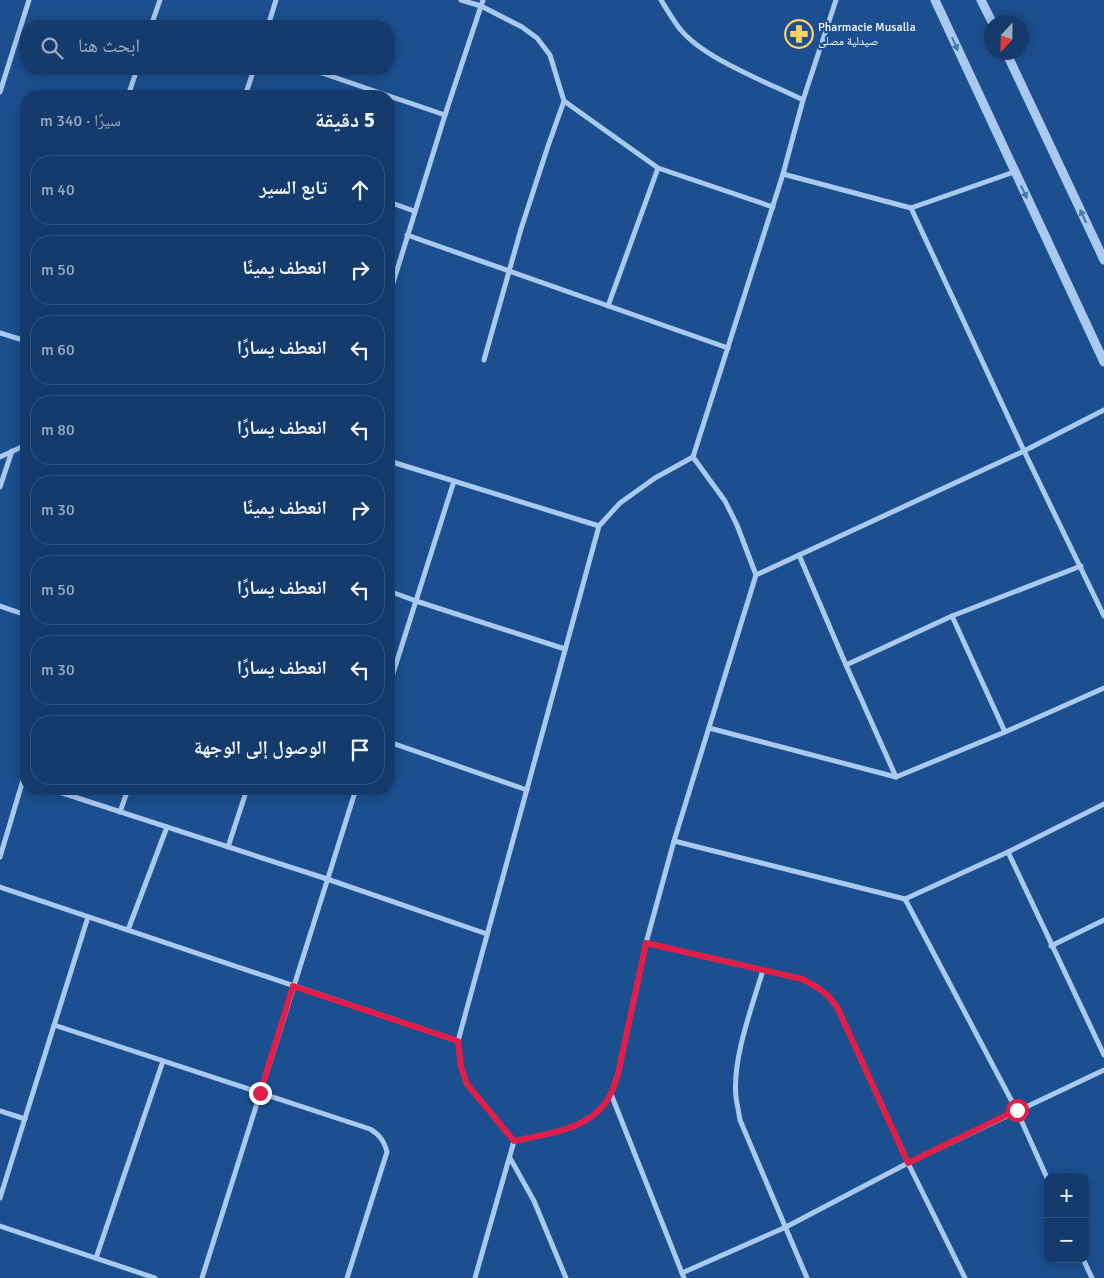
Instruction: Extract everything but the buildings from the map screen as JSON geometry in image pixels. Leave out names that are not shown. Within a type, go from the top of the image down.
[{"type":"street","points":[[23,20],[29,0]]},
{"type":"street","points":[[153,20],[160,0]]},
{"type":"street","points":[[270,20],[276,0]]},
{"type":"street","points":[[461,0],[481,6],[537,38],[550,55],[564,101],[520,230],[510,272],[484,360]]},
{"type":"street","points":[[395,276],[414,211],[483,0]]},
{"type":"street","points":[[661,0],[681,30],[698,46],[718,58],[804,100]]},
{"type":"street","points":[[514,1141],[467,1084],[461,1067],[458,1041],[599,526],[620,503],[655,478],[693,457],[836,0]]},
{"type":"street","points":[[935,0],[1104,362]]},
{"type":"street","points":[[981,0],[988,15]]},
{"type":"street","points":[[0,92],[20,29]]},
{"type":"street","points":[[1010,60],[1104,260]]},
{"type":"street","points":[[130,90],[135,75]]},
{"type":"street","points":[[247,90],[252,75]]},
{"type":"street","points":[[328,75],[372,90]]},
{"type":"street","points":[[395,98],[445,115]]},
{"type":"street","points":[[564,101],[658,168],[772,207]]},
{"type":"street","points":[[608,306],[658,168]]},
{"type":"street","points":[[783,174],[911,208],[1014,172]]},
{"type":"street","points":[[395,204],[414,211]]},
{"type":"street","points":[[911,208],[1024,451],[1104,616]]},
{"type":"street","points":[[407,235],[728,348]]},
{"type":"street","points":[[0,333],[20,339]]},
{"type":"street","points":[[756,575],[1024,451],[1104,410]]},
{"type":"street","points":[[0,457],[20,448]]},
{"type":"street","points":[[0,487],[12,451]]},
{"type":"street","points":[[514,1141],[576,1126],[597,1113],[611,1094],[618,1074],[646,943],[674,841],[756,575],[737,525],[725,501],[693,457]]},
{"type":"street","points":[[395,463],[599,526]]},
{"type":"street","points":[[395,667],[454,481]]},
{"type":"street","points":[[798,555],[896,777]]},
{"type":"street","points":[[846,665],[952,616],[1080,566]]},
{"type":"street","points":[[395,593],[416,602],[565,648]]},
{"type":"street","points":[[0,606],[20,613]]},
{"type":"street","points":[[952,616],[1005,732]]},
{"type":"street","points":[[709,728],[896,777],[1005,732],[1104,688]]},
{"type":"street","points":[[395,744],[526,790]]},
{"type":"street","points":[[0,857],[20,795]]},
{"type":"street","points":[[68,795],[327,879],[487,934]]},
{"type":"street","points":[[120,812],[126,795]]},
{"type":"street","points":[[228,847],[245,795]]},
{"type":"street","points":[[202,1278],[354,795]]},
{"type":"street","points":[[674,841],[905,899],[1008,852],[1104,804]]},
{"type":"street","points":[[128,930],[167,827]]},
{"type":"street","points":[[1008,852],[1104,1055]]},
{"type":"street","points":[[0,887],[458,1041]]},
{"type":"street","points":[[905,899],[1017,1110],[1045,1173]]},
{"type":"street","points":[[0,1198],[88,917]]},
{"type":"street","points":[[1051,946],[1104,920]]},
{"type":"street","points":[[646,943],[802,979],[818,987],[831,997],[908,1163],[965,1278]]},
{"type":"street","points":[[763,970],[742,1042],[737,1073],[736,1096],[740,1120],[807,1278]]},
{"type":"street","points":[[54,1025],[370,1129],[378,1134],[384,1142],[387,1152],[347,1278]]},
{"type":"street","points":[[96,1258],[163,1061]]},
{"type":"street","points":[[611,1094],[683,1276],[786,1227],[908,1163],[1104,1070]]},
{"type":"street","points":[[0,1111],[25,1119]]},
{"type":"street","points":[[475,1278],[514,1141]]},
{"type":"street","points":[[510,1158],[534,1202],[566,1278]]},
{"type":"street","points":[[0,1226],[155,1278]]},
{"type":"street","points":[[1085,1263],[1092,1278]]},
{"type":"place","name":"Pharmacie Musalla صيدلية مصلى","points":[[799,34]]},
{"type":"route","points":[[260,1093],[293,986],[458,1041],[461,1067],[467,1084],[514,1141],[576,1126],[597,1113],[611,1094],[618,1074],[646,943],[802,979],[818,987],[831,997],[908,1163],[1017,1110]]}]
